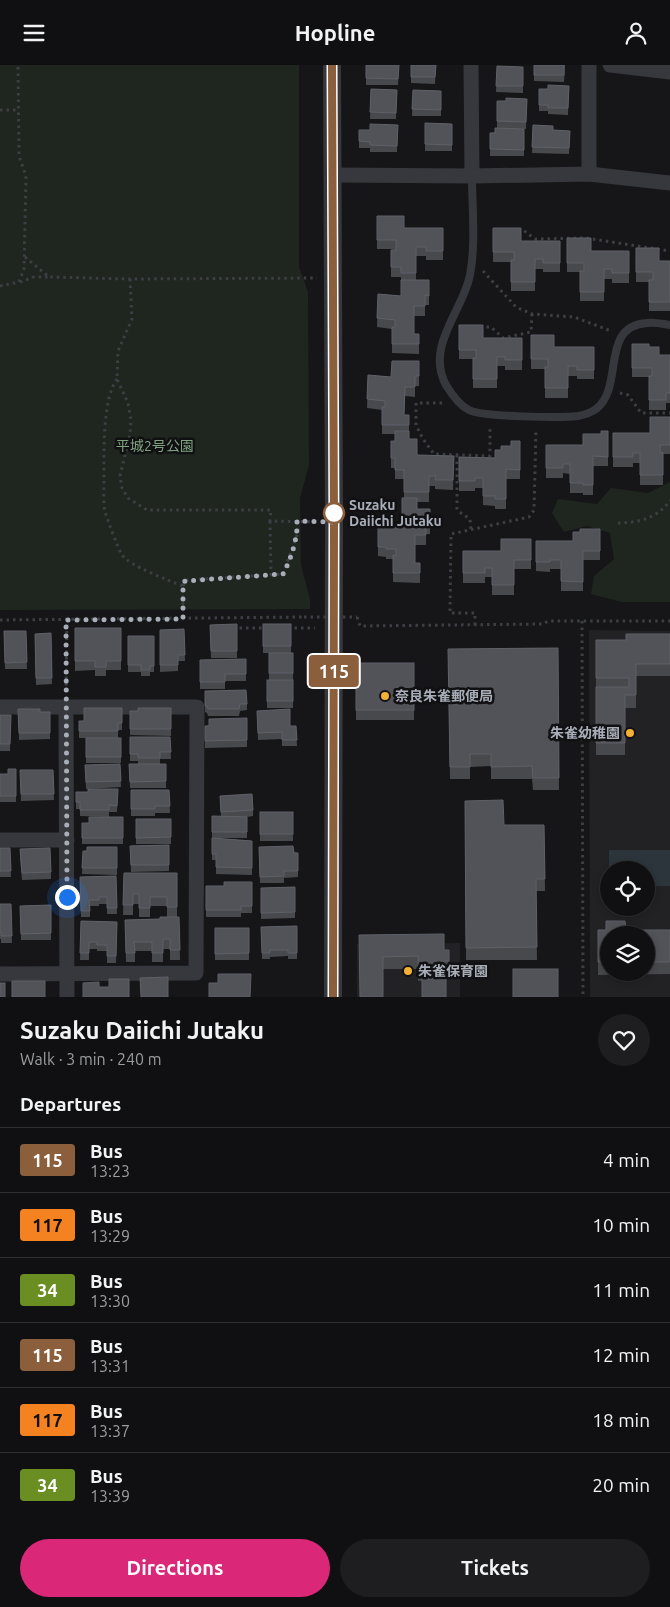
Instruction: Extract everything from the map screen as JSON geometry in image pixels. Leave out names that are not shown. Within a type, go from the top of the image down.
[{"type":"street","points":[[332,65],[334,175],[333,997]]},
{"type":"street","points":[[472,65],[472,176]]},
{"type":"street","points":[[589,65],[589,174]]},
{"type":"street","points":[[610,65],[670,72]]},
{"type":"street","points":[[334,175],[472,176],[589,174],[670,183]]},
{"type":"street","points":[[0,707],[197,707],[196,973],[0,974]]},
{"type":"street","points":[[66,707],[67,997]]},
{"type":"street","points":[[0,840],[67,840]]},
{"type":"lane","points":[[472,176],[473,243],[470,276],[442,342],[439,361],[446,384],[458,402],[470,411],[490,415],[578,416],[594,411],[603,403],[609,390],[618,343],[621,337],[639,324],[649,322],[670,325]]},
{"type":"path","points":[[18,65],[19,156],[26,176],[25,257],[24,269],[19,282]]},
{"type":"path","points":[[0,110],[18,110]]},
{"type":"path","points":[[515,230],[523,230],[535,239],[586,238],[670,251]]},
{"type":"path","points":[[25,257],[48,277]]},
{"type":"path","points":[[471,266],[485,272],[516,307],[532,314],[574,317],[621,337]]},
{"type":"path","points":[[0,286],[34,277],[130,279],[334,278]]},
{"type":"path","points":[[130,279],[132,319],[118,351],[118,379],[128,403],[131,419],[130,434],[120,476],[122,488],[128,499],[147,510],[271,510],[271,575]]},
{"type":"path","points":[[449,327],[491,327],[503,338],[531,332],[532,314]]},
{"type":"path","points":[[118,379],[111,393],[106,423],[104,445],[105,512],[122,556],[151,573],[183,586]]},
{"type":"path","points":[[609,390],[628,395],[641,413],[670,413]]},
{"type":"path","points":[[458,402],[416,403],[416,425],[434,454],[490,456],[490,415]]},
{"type":"path","points":[[475,625],[475,613],[450,613],[451,534],[528,517],[534,510],[536,416]]},
{"type":"path","points":[[457,455],[457,509],[470,519],[471,530]]},
{"type":"path","points":[[618,523],[633,523],[648,518],[670,500]]},
{"type":"path","points":[[270,521],[334,522]]},
{"type":"path","points":[[183,619],[183,586],[185,581],[283,574],[287,568],[298,531],[297,521]]},
{"type":"path","points":[[0,620],[357,617],[360,626],[543,624],[548,621],[670,621]]},
{"type":"path","points":[[66,620],[66,707]]},
{"type":"path","points":[[582,621],[583,997]]},
{"type":"path","points":[[224,628],[270,628]]},
{"type":"path","points":[[279,628],[315,628]]},
{"type":"shaded area","name":"朱雀幼稚園","points":[[589,630],[670,631],[670,997],[590,997]]},
{"type":"shaded area","points":[[609,850],[670,850],[670,886],[655,886],[655,861],[609,861]]},
{"type":"shaded area","name":"朱雀保育園","points":[[460,943],[460,997],[357,997],[357,944]]},
{"type":"green space","name":"平城2号公園","points":[[0,65],[299,65],[299,267],[308,292],[309,465],[300,498],[301,565],[310,599],[310,609],[0,610]]},
{"type":"green space","points":[[670,482],[670,602],[622,602],[591,594],[594,576],[614,559],[610,533],[587,526],[564,532],[552,513],[558,499],[597,504],[611,488],[648,493]]},
{"type":"building","points":[[366,65],[399,65],[398,79],[366,78]]},
{"type":"building","points":[[411,65],[436,65],[435,77],[411,77]]},
{"type":"building","points":[[534,65],[564,65],[564,75],[534,75]]},
{"type":"building","points":[[497,66],[523,67],[523,86],[496,86]]},
{"type":"building","points":[[548,85],[569,86],[568,108],[548,108],[548,105],[539,105],[539,89],[548,89]]},
{"type":"building","points":[[371,89],[397,90],[396,113],[370,112]]},
{"type":"building","points":[[413,90],[441,91],[441,110],[412,109]]},
{"type":"building","points":[[506,98],[527,99],[526,122],[497,121],[497,101],[506,101]]},
{"type":"building","points":[[425,123],[452,124],[452,145],[425,144]]},
{"type":"building","points":[[370,124],[398,125],[397,146],[370,145],[370,142],[359,141],[359,130],[370,130]]},
{"type":"building","points":[[533,125],[553,126],[553,130],[570,131],[569,148],[532,147]]},
{"type":"building","points":[[495,128],[524,129],[524,150],[490,149],[490,133],[495,133]]},
{"type":"building","points":[[377,216],[404,216],[404,228],[443,228],[443,251],[426,251],[426,247],[416,247],[416,273],[401,273],[401,267],[391,267],[391,250],[396,250],[396,240],[377,240]]},
{"type":"building","points":[[493,228],[521,228],[521,241],[560,241],[560,263],[543,263],[543,259],[535,259],[535,282],[511,282],[511,260],[514,260],[514,252],[493,252]]},
{"type":"building","points":[[567,238],[591,238],[591,251],[629,251],[629,273],[612,273],[612,269],[604,269],[604,292],[580,292],[580,271],[584,271],[584,263],[567,263]]},
{"type":"building","points":[[636,248],[659,248],[659,261],[670,261],[670,302],[649,302],[649,280],[653,280],[653,272],[636,272]]},
{"type":"building","points":[[401,280],[429,280],[429,296],[425,295],[425,306],[414,306],[414,334],[419,334],[419,344],[392,344],[392,327],[395,327],[395,320],[377,318],[378,294],[401,296]]},
{"type":"building","points":[[459,325],[483,325],[483,338],[522,338],[522,360],[505,360],[505,357],[497,357],[497,379],[473,379],[473,358],[476,358],[476,350],[459,350]]},
{"type":"building","points":[[531,335],[554,335],[554,347],[594,347],[594,370],[577,370],[577,366],[568,366],[568,388],[545,388],[545,367],[548,367],[548,359],[531,359]]},
{"type":"building","points":[[632,344],[649,344],[649,347],[659,347],[659,355],[670,355],[670,393],[666,393],[666,400],[649,400],[649,376],[652,376],[652,368],[632,368]]},
{"type":"building","points":[[392,361],[419,361],[419,376],[415,376],[415,387],[405,387],[404,415],[409,415],[409,425],[382,425],[382,407],[385,407],[385,401],[367,399],[368,375],[391,377]]},
{"type":"building","points":[[650,417],[670,417],[670,445],[660,445],[660,452],[663,453],[663,475],[640,475],[640,453],[633,453],[633,457],[613,457],[613,433],[650,433]]},
{"type":"building","points":[[395,431],[409,431],[409,439],[417,439],[417,455],[454,456],[453,480],[435,480],[436,476],[429,476],[429,492],[404,492],[404,470],[395,470],[395,458],[391,458],[391,441],[395,441]]},
{"type":"building","points":[[601,431],[608,431],[608,457],[593,456],[593,485],[570,483],[570,464],[563,464],[563,468],[546,468],[546,445],[583,445],[583,434],[601,434]]},
{"type":"building","points":[[511,441],[520,441],[520,470],[506,469],[506,499],[495,499],[495,496],[483,496],[483,478],[475,478],[475,481],[459,481],[459,457],[495,458],[495,450],[501,450],[501,446],[511,446]]},
{"type":"building","points":[[402,498],[417,498],[417,509],[430,509],[430,525],[426,524],[426,535],[415,535],[415,563],[420,563],[420,573],[393,573],[393,555],[396,556],[396,549],[378,547],[378,523],[402,525]]},
{"type":"building","points":[[580,529],[600,529],[600,551],[583,551],[583,582],[561,581],[561,560],[536,562],[536,541],[573,541],[573,532],[580,532]]},
{"type":"building","points":[[501,539],[531,539],[531,560],[514,560],[514,585],[492,585],[492,568],[485,568],[485,573],[463,573],[463,551],[501,551]]},
{"type":"building","points":[[237,624],[237,651],[211,651],[210,625]]},
{"type":"building","points":[[263,624],[291,624],[291,646],[263,646]]},
{"type":"building","points":[[75,628],[121,628],[121,661],[106,661],[106,667],[95,667],[95,661],[75,661]]},
{"type":"building","points":[[184,629],[185,655],[178,655],[178,665],[160,665],[160,630]]},
{"type":"building","points":[[4,631],[26,631],[27,662],[5,663]]},
{"type":"building","points":[[51,633],[52,678],[36,678],[35,634]]},
{"type":"building","points":[[626,634],[670,634],[670,664],[636,664],[636,695],[625,695],[625,743],[596,743],[596,687],[629,687],[629,678],[596,678],[596,640],[626,640]]},
{"type":"building","points":[[128,636],[154,636],[154,666],[150,666],[150,670],[141,670],[141,665],[128,665]]},
{"type":"building","points":[[558,648],[559,778],[533,778],[532,766],[491,767],[491,754],[470,754],[470,767],[450,767],[448,649]]},
{"type":"building","points":[[269,653],[293,653],[293,673],[269,673]]},
{"type":"building","points":[[246,659],[246,674],[225,674],[225,682],[200,682],[200,660]]},
{"type":"building","name":"奈良朱雀郵便局","points":[[356,663],[414,663],[414,710],[356,710]]},
{"type":"building","points":[[267,680],[293,680],[293,701],[267,701]]},
{"type":"building","points":[[246,690],[247,704],[240,704],[239,709],[208,709],[205,706],[205,691]]},
{"type":"building","points":[[84,708],[122,708],[122,723],[118,723],[118,731],[79,731],[79,721],[84,721]]},
{"type":"building","points":[[138,708],[171,708],[171,729],[130,729],[130,711],[138,711]]},
{"type":"building","points":[[18,709],[40,709],[40,712],[50,712],[50,733],[19,733]]},
{"type":"building","points":[[290,709],[290,726],[296,726],[297,740],[282,740],[282,732],[258,733],[257,711]]},
{"type":"building","points":[[0,715],[11,715],[10,744],[0,744]]},
{"type":"building","points":[[247,718],[247,740],[205,741],[205,726],[209,726],[209,719]]},
{"type":"building","points":[[130,737],[170,737],[171,752],[160,752],[160,758],[138,758],[138,754],[130,754]]},
{"type":"building","points":[[86,738],[121,738],[121,757],[86,757]]},
{"type":"building","points":[[120,764],[121,781],[86,782],[85,765]]},
{"type":"building","points":[[129,764],[166,764],[166,781],[130,782]]},
{"type":"building","points":[[8,769],[16,769],[16,796],[0,796],[0,774],[8,774]]},
{"type":"building","points":[[20,770],[53,770],[54,794],[21,794]]},
{"type":"building","points":[[88,789],[118,789],[117,806],[109,805],[109,810],[80,810],[80,802],[76,802],[76,792],[88,792]]},
{"type":"building","points":[[131,790],[169,790],[170,806],[155,806],[155,809],[131,809]]},
{"type":"building","points":[[252,794],[253,810],[221,812],[220,796]]},
{"type":"building","points":[[503,800],[504,825],[544,825],[545,879],[536,879],[537,947],[466,948],[465,801]]},
{"type":"building","points":[[260,812],[293,812],[293,834],[260,834]]},
{"type":"building","points":[[212,816],[247,817],[247,832],[212,832]]},
{"type":"building","points":[[89,817],[123,817],[123,838],[82,838],[82,823],[89,823]]},
{"type":"building","points":[[136,819],[171,819],[171,837],[136,838]]},
{"type":"building","points":[[212,838],[252,841],[252,868],[216,867],[216,854],[212,854]]},
{"type":"building","points":[[169,845],[169,865],[131,865],[130,846]]},
{"type":"building","points":[[293,846],[294,853],[298,853],[298,871],[284,871],[284,876],[260,877],[259,847]]},
{"type":"building","points":[[87,847],[117,847],[117,868],[82,868],[83,851],[87,851]]},
{"type":"building","points":[[0,848],[10,848],[11,871],[0,871]]},
{"type":"building","points":[[50,848],[51,872],[22,873],[20,849]]},
{"type":"building","points":[[124,873],[177,873],[177,907],[167,907],[167,897],[150,897],[150,908],[139,908],[139,894],[133,894],[133,905],[123,905]]},
{"type":"building","points":[[116,876],[117,908],[107,908],[107,897],[99,897],[99,900],[89,900],[90,911],[81,911],[80,877]]},
{"type":"building","points":[[224,882],[252,882],[252,906],[241,906],[241,910],[206,910],[206,886],[224,886]]},
{"type":"building","points":[[295,887],[295,912],[261,913],[261,888]]},
{"type":"building","points":[[0,904],[11,904],[12,936],[1,936]]},
{"type":"building","points":[[51,905],[51,933],[21,934],[20,906]]},
{"type":"building","points":[[160,917],[179,917],[180,950],[170,950],[170,939],[163,939],[163,953],[152,953],[152,942],[134,942],[135,953],[126,953],[125,920],[160,919]]},
{"type":"building","points":[[81,921],[117,922],[116,956],[107,956],[107,945],[97,945],[97,942],[89,942],[89,953],[80,953]]},
{"type":"building","points":[[606,921],[625,921],[626,926],[606,926]]},
{"type":"building","points":[[297,926],[297,953],[288,953],[288,950],[270,950],[270,953],[262,953],[261,927]]},
{"type":"building","points":[[215,928],[249,928],[249,953],[215,954]]},
{"type":"building","points":[[598,930],[600,930],[600,962],[598,962]]},
{"type":"building","points":[[655,930],[670,930],[670,962],[655,962]]},
{"type":"building","points":[[444,934],[444,950],[449,950],[449,961],[444,961],[444,969],[418,969],[418,956],[383,957],[383,997],[360,997],[359,935]]},
{"type":"building","points":[[513,969],[558,969],[558,997],[513,997]]},
{"type":"building","points":[[218,974],[251,974],[250,997],[209,997],[209,983],[218,983]]},
{"type":"building","points":[[168,977],[168,997],[141,997],[140,978]]},
{"type":"building","points":[[109,979],[129,979],[129,997],[83,997],[83,983],[99,982],[99,987],[109,987]]},
{"type":"building","points":[[422,979],[446,979],[446,997],[422,997]]},
{"type":"building","points":[[12,981],[45,981],[45,997],[12,997]]},
{"type":"building","points":[[0,983],[5,983],[5,997],[0,997]]},
{"type":"bus line","name":"115","points":[[332,65],[334,175],[333,997]]},
{"type":"place","name":"Suzaku Daiichi Jutaku","points":[[334,513]]},
{"type":"place","name":"奈良朱雀郵便局","points":[[385,696]]},
{"type":"place","name":"朱雀幼稚園","points":[[630,733]]},
{"type":"place","name":"朱雀保育園","points":[[408,971]]},
{"type":"route","points":[[67,897],[66,620],[183,619],[183,586],[185,581],[283,574],[287,568],[298,531],[297,521],[334,522],[334,513]]}]
